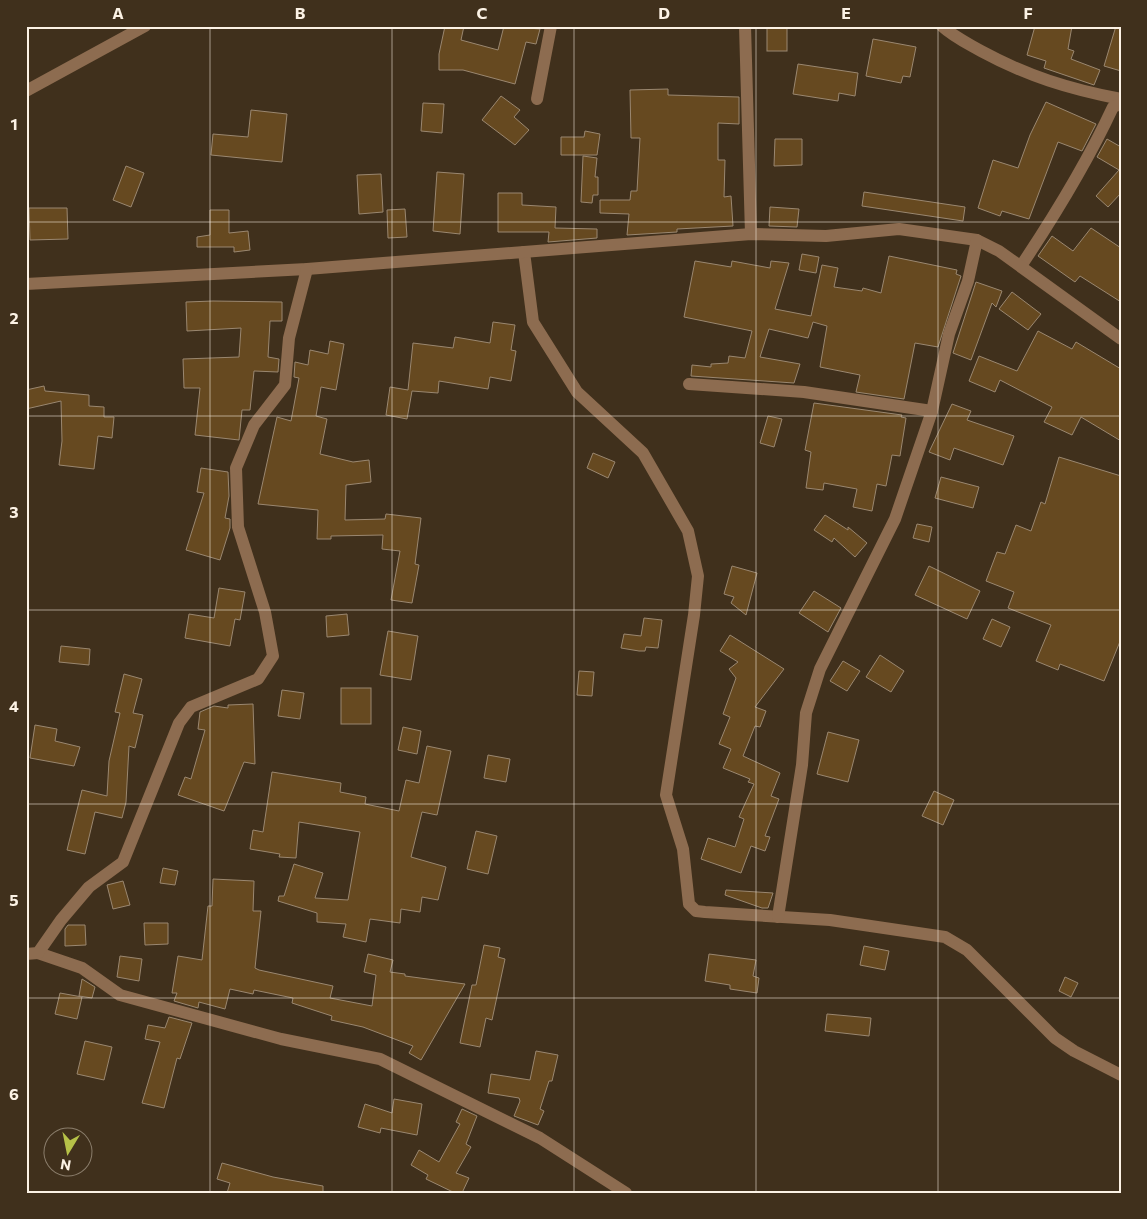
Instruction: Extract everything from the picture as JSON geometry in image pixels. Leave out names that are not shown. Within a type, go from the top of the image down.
[{"type":"street","points":[[26,90],[145,26]]},
{"type":"street","points":[[537,99],[551,26]]},
{"type":"street","points":[[745,26],[751,234]]},
{"type":"street","points":[[942,26],[951,34],[1010,67],[1072,90],[1121,99]]},
{"type":"street","points":[[1021,266],[1059,210],[1094,148],[1113,107],[1121,104]]},
{"type":"street","points":[[26,284],[307,270],[751,234],[826,236],[899,229],[977,240],[999,251],[1121,338]]},
{"type":"street","points":[[778,916],[802,765],[806,713],[824,661],[895,519],[932,411],[949,334],[968,280],[977,240]]},
{"type":"street","points":[[524,252],[533,322],[577,392],[643,453],[688,531],[698,576],[694,614],[666,795],[683,849],[689,904],[696,911],[830,920],[945,937],[967,950],[1055,1038],[1074,1051],[1121,1075]]},
{"type":"street","points":[[307,270],[289,338],[285,385],[254,425],[236,468],[238,526],[265,612],[273,656],[258,679],[191,707],[179,723],[123,862],[89,887],[32,954],[82,968],[120,994],[281,1040],[380,1059],[540,1138],[626,1193]]},
{"type":"street","points":[[689,384],[804,392],[932,411]]},
{"type":"building","points":[[445,26],[464,26],[461,40],[498,50],[504,26],[540,29],[536,44],[526,42],[515,84],[463,70],[439,70],[439,54]]},
{"type":"building","points":[[767,26],[787,26],[787,51],[767,51]]},
{"type":"building","points":[[1035,26],[1072,26],[1068,49],[1074,51],[1071,59],[1100,70],[1094,85],[1044,68],[1046,61],[1027,55]]},
{"type":"building","points":[[1116,26],[1121,26],[1121,71],[1104,66]]},
{"type":"building","points":[[873,39],[916,47],[910,77],[903,76],[901,83],[866,76]]},
{"type":"building","points":[[798,64],[858,73],[855,96],[839,93],[838,101],[793,94]]},
{"type":"building","points":[[668,89],[668,95],[739,97],[739,124],[718,123],[718,160],[725,160],[724,197],[731,196],[733,226],[677,229],[677,232],[627,235],[629,214],[600,213],[600,200],[630,200],[631,191],[637,191],[640,138],[631,138],[630,90]]},
{"type":"building","points":[[501,96],[520,110],[514,117],[529,130],[515,145],[482,120]]},
{"type":"building","points":[[1046,102],[1096,124],[1082,151],[1058,142],[1029,219],[1002,211],[1000,216],[978,208],[993,160],[1018,168],[1030,135]]},
{"type":"building","points":[[423,103],[444,104],[442,133],[421,131]]},
{"type":"building","points":[[251,110],[287,114],[282,162],[211,155],[213,134],[248,137]]},
{"type":"building","points":[[585,131],[600,134],[597,155],[561,155],[561,137],[584,137]]},
{"type":"building","points":[[775,139],[802,139],[802,165],[774,166]]},
{"type":"building","points":[[1107,139],[1121,147],[1121,193],[1108,207],[1096,196],[1119,170],[1097,157]]},
{"type":"building","points":[[583,156],[597,158],[595,177],[598,177],[598,195],[593,195],[592,203],[581,202]]},
{"type":"building","points":[[126,166],[144,173],[131,207],[113,200]]},
{"type":"building","points":[[437,172],[464,174],[460,234],[433,231]]},
{"type":"building","points":[[381,174],[383,212],[359,214],[357,175]]},
{"type":"building","points":[[864,192],[965,207],[963,221],[862,206]]},
{"type":"building","points":[[498,193],[522,193],[522,205],[556,207],[555,228],[597,229],[597,238],[548,242],[549,232],[498,232]]},
{"type":"building","points":[[770,207],[799,209],[797,227],[769,226]]},
{"type":"building","points":[[29,208],[67,208],[68,239],[30,240]]},
{"type":"building","points":[[405,209],[407,237],[388,238],[387,210]]},
{"type":"building","points":[[210,210],[229,210],[229,233],[248,231],[250,250],[234,252],[234,247],[197,247],[197,237],[210,235]]},
{"type":"building","points":[[1091,228],[1121,248],[1121,302],[1080,276],[1075,282],[1038,256],[1052,236],[1073,251]]},
{"type":"building","points":[[802,254],[819,257],[816,273],[799,270]]},
{"type":"building","points":[[889,256],[957,270],[956,274],[961,276],[938,347],[915,343],[904,399],[856,392],[860,375],[820,367],[827,326],[813,322],[808,338],[769,329],[760,357],[800,364],[794,383],[691,376],[692,365],[711,367],[711,364],[728,363],[729,356],[745,358],[752,331],[684,317],[695,261],[731,267],[732,261],[770,268],[771,261],[789,263],[775,309],[811,316],[822,265],[838,268],[834,287],[862,291],[863,288],[881,293]]},
{"type":"building","points":[[976,282],[1002,291],[996,307],[992,303],[971,360],[953,353]]},
{"type":"building","points":[[1012,292],[1041,314],[1028,330],[999,309]]},
{"type":"building","points":[[186,302],[282,302],[282,321],[270,321],[268,357],[279,359],[278,372],[254,371],[250,410],[242,410],[239,440],[195,435],[200,388],[184,388],[183,359],[239,357],[241,328],[187,331]]},
{"type":"building","points":[[493,322],[515,325],[511,350],[516,351],[511,381],[490,377],[488,389],[439,381],[438,393],[412,391],[407,419],[386,415],[390,387],[408,390],[413,343],[453,348],[455,337],[490,343]]},
{"type":"building","points":[[1038,331],[1072,349],[1076,342],[1121,369],[1121,441],[1081,417],[1072,435],[1044,422],[1052,407],[1000,380],[995,392],[969,381],[979,356],[1017,371]]},
{"type":"building","points":[[330,341],[344,344],[336,390],[321,387],[316,416],[327,419],[320,454],[353,462],[369,460],[371,482],[346,485],[345,520],[385,519],[386,514],[421,518],[415,564],[419,565],[412,603],[391,600],[400,551],[382,549],[383,535],[331,536],[331,539],[317,539],[318,510],[258,504],[277,417],[291,421],[299,378],[294,377],[295,362],[308,365],[310,350],[328,354]]},
{"type":"building","points":[[44,386],[45,391],[89,395],[89,406],[104,407],[104,417],[114,417],[112,438],[98,436],[94,469],[59,465],[62,441],[61,401],[26,409],[26,390]]},
{"type":"building","points":[[814,403],[902,415],[901,417],[906,418],[900,456],[892,455],[886,486],[877,484],[872,511],[853,507],[857,489],[824,483],[823,490],[806,488],[811,452],[805,450]]},
{"type":"building","points":[[952,404],[971,411],[967,420],[1014,436],[1003,465],[954,448],[950,460],[929,452]]},
{"type":"building","points":[[768,416],[782,419],[774,447],[760,443]]},
{"type":"building","points":[[593,453],[615,462],[608,478],[587,468]]},
{"type":"building","points":[[1059,457],[1121,476],[1121,639],[1104,681],[1060,664],[1058,670],[1036,661],[1051,625],[1008,608],[1014,592],[986,581],[997,552],[1005,554],[1016,525],[1031,531],[1041,502],[1045,504]]},
{"type":"building","points":[[201,468],[228,472],[229,496],[225,518],[230,519],[230,528],[220,560],[186,550],[204,493],[197,492]]},
{"type":"building","points":[[941,477],[979,487],[973,508],[935,498]]},
{"type":"building","points":[[825,515],[848,530],[848,527],[867,543],[855,557],[834,538],[832,542],[814,530]]},
{"type":"building","points":[[917,524],[932,527],[929,542],[913,538]]},
{"type":"building","points":[[732,566],[757,573],[746,615],[731,603],[734,597],[724,594]]},
{"type":"building","points":[[929,566],[980,591],[967,619],[915,595]]},
{"type":"building","points":[[219,588],[245,592],[240,620],[235,619],[230,646],[185,638],[189,614],[214,618]]},
{"type":"building","points":[[814,591],[841,608],[828,632],[799,613]]},
{"type":"building","points":[[347,614],[349,635],[327,637],[326,616]]},
{"type":"building","points":[[644,618],[662,620],[658,648],[646,647],[645,651],[639,651],[621,648],[624,634],[641,636]]},
{"type":"building","points":[[992,619],[1010,627],[1001,647],[983,639]]},
{"type":"building","points":[[388,631],[418,636],[411,680],[380,675]]},
{"type":"building","points":[[730,635],[784,669],[755,707],[766,711],[760,727],[755,726],[743,756],[780,773],[771,796],[779,799],[765,836],[770,837],[765,851],[751,846],[741,873],[701,859],[708,838],[735,847],[744,819],[739,817],[754,784],[748,782],[750,779],[723,768],[731,749],[719,744],[730,717],[723,714],[736,678],[729,669],[738,662],[720,651]]},
{"type":"building","points":[[61,646],[90,649],[89,665],[59,662]]},
{"type":"building","points":[[880,655],[904,671],[891,692],[866,677]]},
{"type":"building","points":[[843,661],[860,671],[847,691],[830,681]]},
{"type":"building","points":[[579,671],[594,672],[592,696],[577,695]]},
{"type":"building","points":[[124,674],[142,679],[133,713],[143,715],[135,748],[129,746],[126,802],[122,818],[95,812],[85,854],[67,850],[82,790],[107,796],[109,761],[120,713],[115,712]]},
{"type":"building","points":[[341,688],[371,688],[371,724],[341,724]]},
{"type":"building","points":[[282,690],[304,693],[300,719],[278,716]]},
{"type":"building","points":[[253,704],[255,764],[244,762],[224,811],[178,795],[185,777],[191,779],[205,730],[198,729],[200,712],[214,706],[228,708],[228,705]]},
{"type":"building","points":[[35,725],[57,729],[55,741],[80,747],[74,766],[30,758]]},
{"type":"building","points":[[403,727],[421,731],[417,754],[398,750]]},
{"type":"building","points":[[828,732],[859,740],[848,782],[817,774]]},
{"type":"building","points":[[427,746],[451,751],[437,815],[422,812],[411,857],[446,867],[438,900],[422,897],[420,912],[401,909],[400,923],[370,919],[366,942],[343,937],[346,924],[317,922],[317,913],[278,901],[279,896],[284,896],[294,864],[323,873],[315,898],[348,900],[360,832],[299,822],[296,858],[279,857],[280,854],[250,849],[253,830],[263,832],[272,772],[341,783],[340,792],[366,797],[365,804],[399,811],[406,780],[419,783]]},
{"type":"building","points":[[488,755],[510,759],[506,782],[484,778]]},
{"type":"building","points":[[934,791],[954,800],[943,825],[922,816]]},
{"type":"building","points":[[476,831],[497,836],[488,874],[467,869]]},
{"type":"building","points":[[163,868],[178,871],[175,885],[160,883]]},
{"type":"building","points":[[213,879],[254,881],[253,911],[261,911],[255,968],[259,970],[333,986],[330,998],[372,1006],[376,975],[364,972],[368,954],[393,960],[390,972],[405,974],[405,976],[465,984],[421,1060],[409,1053],[413,1046],[363,1027],[331,1020],[332,1016],[292,1003],[293,998],[254,990],[253,994],[230,989],[225,1009],[199,1002],[198,1008],[174,1001],[177,993],[172,993],[178,956],[202,960],[208,906],[212,906]]},
{"type":"building","points":[[123,881],[130,905],[113,909],[107,885]]},
{"type":"building","points":[[726,890],[773,893],[768,908],[762,908],[725,895]]},
{"type":"building","points":[[144,923],[168,923],[168,944],[145,945]]},
{"type":"building","points":[[68,925],[85,925],[86,945],[65,946],[65,929]]},
{"type":"building","points":[[484,945],[500,948],[498,957],[505,959],[492,1020],[486,1018],[480,1047],[460,1043],[472,985],[476,985]]},
{"type":"building","points":[[864,946],[889,951],[885,970],[860,965]]},
{"type":"building","points":[[709,954],[756,960],[753,976],[759,978],[757,993],[730,989],[730,985],[705,981]]},
{"type":"building","points":[[120,956],[142,959],[139,981],[117,977]]},
{"type":"building","points":[[1065,977],[1078,983],[1071,997],[1059,991]]},
{"type":"building","points":[[82,979],[95,987],[92,998],[79,996]]},
{"type":"building","points":[[60,993],[82,997],[77,1019],[55,1014]]},
{"type":"building","points":[[827,1014],[871,1018],[869,1036],[825,1031]]},
{"type":"building","points":[[169,1017],[192,1023],[180,1059],[177,1058],[164,1108],[142,1103],[160,1042],[145,1039],[148,1025],[165,1028]]},
{"type":"building","points":[[85,1041],[112,1047],[104,1080],[77,1074]]},
{"type":"building","points":[[536,1051],[558,1055],[552,1081],[549,1081],[540,1109],[544,1111],[538,1125],[514,1116],[520,1101],[519,1098],[488,1093],[491,1074],[530,1080]]},
{"type":"building","points":[[394,1099],[422,1104],[417,1135],[381,1128],[380,1133],[358,1127],[365,1104],[392,1113]]},
{"type":"building","points":[[462,1109],[477,1116],[466,1144],[471,1147],[456,1173],[469,1178],[462,1193],[455,1193],[426,1179],[428,1175],[411,1165],[419,1150],[439,1162],[460,1124],[456,1122]]},
{"type":"building","points":[[222,1163],[273,1177],[323,1186],[323,1193],[227,1193],[230,1183],[217,1179]]}]
